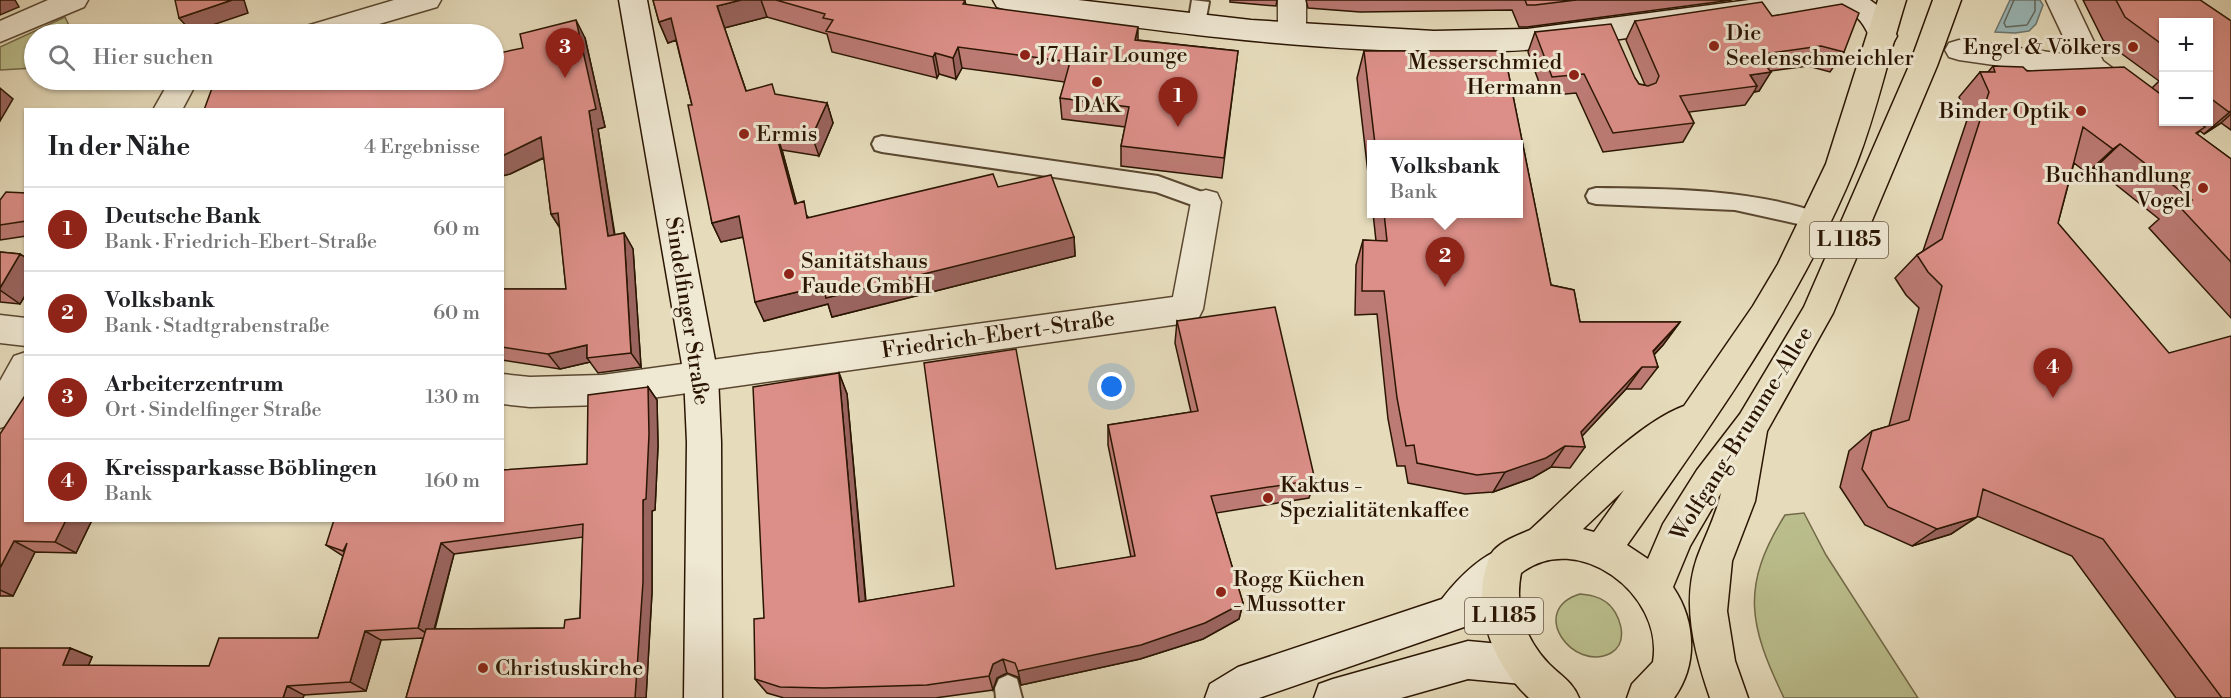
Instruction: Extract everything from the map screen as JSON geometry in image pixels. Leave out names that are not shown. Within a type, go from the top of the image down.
[{"type":"main road","points":[[0,32],[74,0]]},
{"type":"main road","points":[[347,24],[427,0]]},
{"type":"main road","name":"Sindelfinger Straße","points":[[633,0],[701,376],[704,442],[703,698]]},
{"type":"main road","points":[[1007,0],[1130,18],[1198,13],[1292,33],[1363,39],[1614,42],[1792,4],[1829,1],[1859,5],[1878,22],[1883,36]]},
{"type":"main road","points":[[1292,0],[1292,33]]},
{"type":"main road","name":"L 1185","points":[[1883,36],[1892,0]]},
{"type":"main road","name":"L 1185","points":[[1947,0],[1952,42]]},
{"type":"main road","points":[[2060,0],[2092,68],[2147,110]]},
{"type":"main road","name":"Wolfgang-Brumme-Allee","points":[[1602,550],[1666,461],[1698,410],[1764,316],[1790,273],[1844,154],[1883,36]]},
{"type":"main road","points":[[1952,42],[2005,56],[2092,68]]},
{"type":"main road","name":"Wolfgang-Brumme-Allee","points":[[1654,589],[1676,537],[1703,490],[1752,425],[1797,349],[1952,42]]},
{"type":"main road","points":[[168,108],[178,90]]},
{"type":"main road","name":"Friedrich-Ebert-Straße","points":[[701,376],[1187,309],[1206,202]]},
{"type":"main road","points":[[0,329],[24,332]]},
{"type":"main road","points":[[0,413],[24,370]]},
{"type":"main road","points":[[504,389],[530,392],[602,390],[701,376]]},
{"type":"main road","name":"Wolfgang-Brumme-Allee","points":[[1542,543],[1643,450],[1698,410]]},
{"type":"main road","name":"L 1185","points":[[1729,698],[1716,661],[1708,611],[1714,561],[1737,501],[1752,425]]},
{"type":"main road","name":"L 1185","points":[[1560,698],[1540,685],[1522,665],[1508,638],[1499,596],[1505,564],[1521,552],[1542,543],[1570,542],[1602,550],[1638,573],[1654,589],[1667,612],[1674,636],[1673,660],[1661,692]]},
{"type":"main road","points":[[1224,698],[1252,680],[1454,613],[1473,589],[1505,564]]},
{"type":"main road","points":[[1333,698],[1468,660],[1522,665]]},
{"type":"lane","points":[[882,144],[1158,184],[1206,202]]},
{"type":"lane","points":[[1596,196],[1701,197],[1784,209],[1816,220]]},
{"type":"green space","points":[[65,17],[68,24],[50,24]]},
{"type":"green space","points":[[24,36],[24,69],[0,70],[0,47]]},
{"type":"green space","points":[[1804,513],[1826,555],[1918,698],[1784,698],[1763,649],[1757,627],[1754,606],[1756,585],[1761,564],[1785,515]]},
{"type":"green space","points":[[1580,594],[1603,600],[1611,607],[1619,620],[1620,642],[1611,653],[1597,657],[1583,654],[1561,637],[1556,625],[1557,613],[1565,602]]},
{"type":"water","points":[[2010,0],[2040,0],[2043,5],[2036,24],[2029,31],[1995,32]]},
{"type":"building","points":[[175,0],[232,0],[179,18]]},
{"type":"building","points":[[653,0],[741,0],[717,6],[746,91],[772,84],[775,94],[827,103],[812,136],[775,130],[795,204],[804,201],[807,218],[993,174],[998,187],[1051,175],[1074,237],[826,298],[823,286],[755,302],[739,216],[712,223],[688,105],[692,105],[671,18],[659,22]]},
{"type":"building","points":[[776,0],[963,0],[965,1],[963,4],[1138,27],[1135,40],[1238,51],[1224,158],[1121,146],[1129,107],[1060,98],[1070,62],[958,47],[953,58],[935,53],[933,57],[826,31],[833,20],[823,18],[825,14]]},
{"type":"building","points":[[1525,0],[1576,0],[1527,5]]},
{"type":"building","points":[[2116,0],[2200,0],[2231,21],[2231,111],[2229,112],[2213,100],[2213,18],[2159,18],[2159,42],[2125,17]]},
{"type":"building","points":[[1762,2],[1772,16],[1842,4],[1859,13],[1844,52],[1821,46],[1757,55],[1771,72],[1750,75],[1757,86],[1680,96],[1694,123],[1613,133],[1584,74],[1552,77],[1535,32],[1611,24],[1635,78],[1639,84],[1648,86],[1656,83],[1659,76],[1635,21]]},
{"type":"building","points":[[576,20],[596,109],[589,111],[608,236],[624,233],[631,353],[587,358],[587,345],[548,354],[504,347],[504,289],[566,289],[558,213],[551,214],[541,137],[504,155],[504,108],[205,108],[211,90],[504,90],[504,52],[523,48],[520,34]]},
{"type":"building","points":[[1364,51],[1504,51],[1522,140],[1375,140]]},
{"type":"building","points":[[1993,66],[2023,67],[2027,71],[2124,67],[2159,93],[2159,126],[2204,126],[2196,133],[2231,159],[2231,262],[2177,204],[2192,200],[2120,144],[2113,149],[2083,127],[2058,223],[2169,353],[2231,336],[2231,698],[2222,698],[2103,539],[1983,489],[1977,517],[1937,529],[1888,507],[1862,469],[1872,431],[1909,420],[1942,286],[1928,272],[1917,255],[1942,239],[1989,92],[1980,72],[1995,72]]},
{"type":"building","points":[[1523,146],[1551,285],[1574,290],[1580,322],[1680,322],[1653,351],[1658,367],[1642,367],[1581,432],[1585,447],[1565,446],[1546,458],[1505,472],[1477,475],[1417,463],[1414,445],[1406,446],[1397,398],[1384,291],[1362,291],[1363,240],[1387,241],[1385,218],[1523,218]]},
{"type":"building","points":[[6,192],[24,193],[24,221],[0,225],[0,200]]},
{"type":"building","points":[[0,252],[20,254],[0,288]]},
{"type":"building","points":[[1275,307],[1315,480],[1211,496],[1243,603],[1205,623],[1141,645],[1018,671],[1015,663],[1003,659],[993,664],[989,676],[927,685],[824,688],[780,687],[755,679],[754,619],[764,618],[753,387],[839,373],[859,602],[954,586],[924,363],[1016,349],[1056,569],[1135,556],[1108,425],[1198,411],[1177,321]]},
{"type":"building","points":[[648,387],[649,434],[646,499],[643,500],[643,582],[635,698],[406,698],[426,629],[564,628],[565,620],[580,618],[583,524],[441,543],[418,628],[365,631],[350,682],[287,686],[283,698],[0,698],[0,648],[70,648],[63,665],[209,666],[219,638],[318,638],[347,543],[343,551],[326,545],[333,522],[504,522],[504,470],[587,464],[588,395]]},
{"type":"building","points":[[24,397],[24,522],[65,522],[55,542],[14,541],[0,568],[0,434]]},
{"type":"place","name":"Die Seelenschmeichler","points":[[1714,46]]},
{"type":"place","name":"Engel & Völkers","points":[[2133,47]]},
{"type":"place","name":"J7 Hair Lounge","points":[[1025,55]]},
{"type":"place","name":"Messerschmied Hermann","points":[[1574,75]]},
{"type":"place","name":"Arbeiterzentrum","points":[[565,78]]},
{"type":"place","name":"DAK","points":[[1097,82]]},
{"type":"place","name":"Binder Optik","points":[[2081,111]]},
{"type":"place","name":"Deutsche Bank","points":[[1178,127]]},
{"type":"place","name":"Ermis","points":[[744,134]]},
{"type":"place","name":"Buchhandlung Vogel","points":[[2203,188]]},
{"type":"place","name":"Sanitätshaus Faude GmbH","points":[[789,274]]},
{"type":"place","name":"Volksbank","points":[[1445,287]]},
{"type":"place","name":"Kreissparkasse Böblingen","points":[[2053,398]]},
{"type":"place","name":"Kaktus - Spezialitätenkaffee","points":[[1268,498]]},
{"type":"place","name":"Rogg Küchen - Mussotter","points":[[1221,592]]},
{"type":"place","name":"Christuskirche","points":[[483,668]]}]
